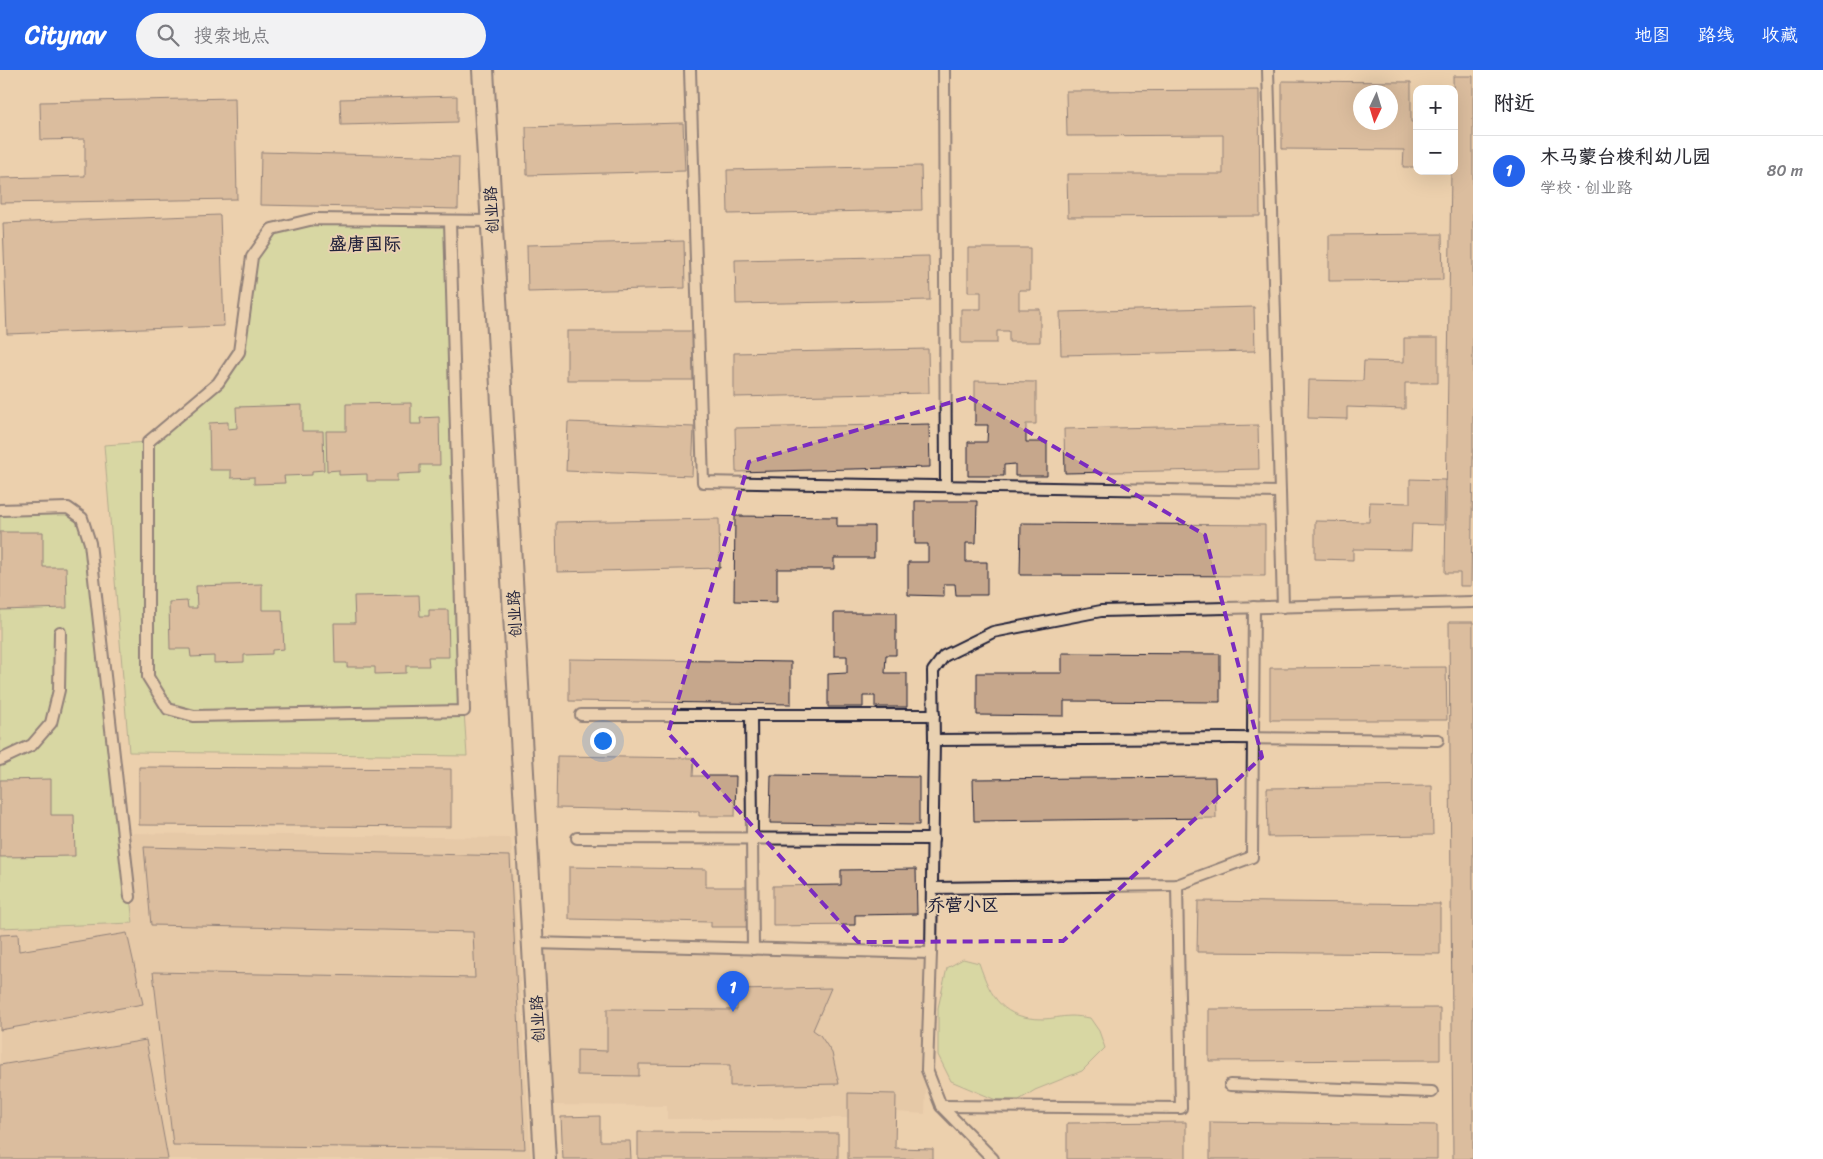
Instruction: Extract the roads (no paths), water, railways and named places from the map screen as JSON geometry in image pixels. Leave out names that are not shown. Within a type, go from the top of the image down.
[{"type":"street","name":"创业路","points":[[483,70],[545,1159]]},
{"type":"lane","points":[[690,70],[703,482],[1280,492]]},
{"type":"lane","points":[[944,70],[946,486]]},
{"type":"lane","points":[[1268,70],[1283,607]]},
{"type":"lane","points":[[450,220],[464,711],[194,716],[168,709],[148,677],[148,442],[218,383],[239,352],[252,257],[272,229],[314,219],[450,220],[492,221]]},
{"type":"lane","points":[[0,510],[68,508],[82,518],[90,543],[130,897]]},
{"type":"lane","points":[[993,1159],[941,1106],[927,1070],[933,839],[933,671],[944,656],[993,632],[1101,610],[1473,602]]},
{"type":"lane","points":[[932,888],[1177,885],[1252,857],[1254,607]]},
{"type":"lane","points":[[0,760],[32,745],[51,723],[60,690],[60,632]]},
{"type":"lane","points":[[581,715],[934,715]]},
{"type":"lane","points":[[751,715],[753,948]]},
{"type":"lane","points":[[934,740],[1252,738],[1438,740]]},
{"type":"lane","points":[[577,838],[752,840],[933,839]]},
{"type":"lane","points":[[941,1106],[1181,1108],[1177,885]]},
{"type":"lane","points":[[533,943],[931,953]]},
{"type":"lane","points":[[1230,1085],[1432,1092]]},
{"type":"place","name":"木马蒙台梭利幼儿园","points":[[733,1012]]},
{"type":"district","name":"盛唐国际","points":[[365,244]]},
{"type":"district","name":"乔营小区","points":[[963,905]]}]
